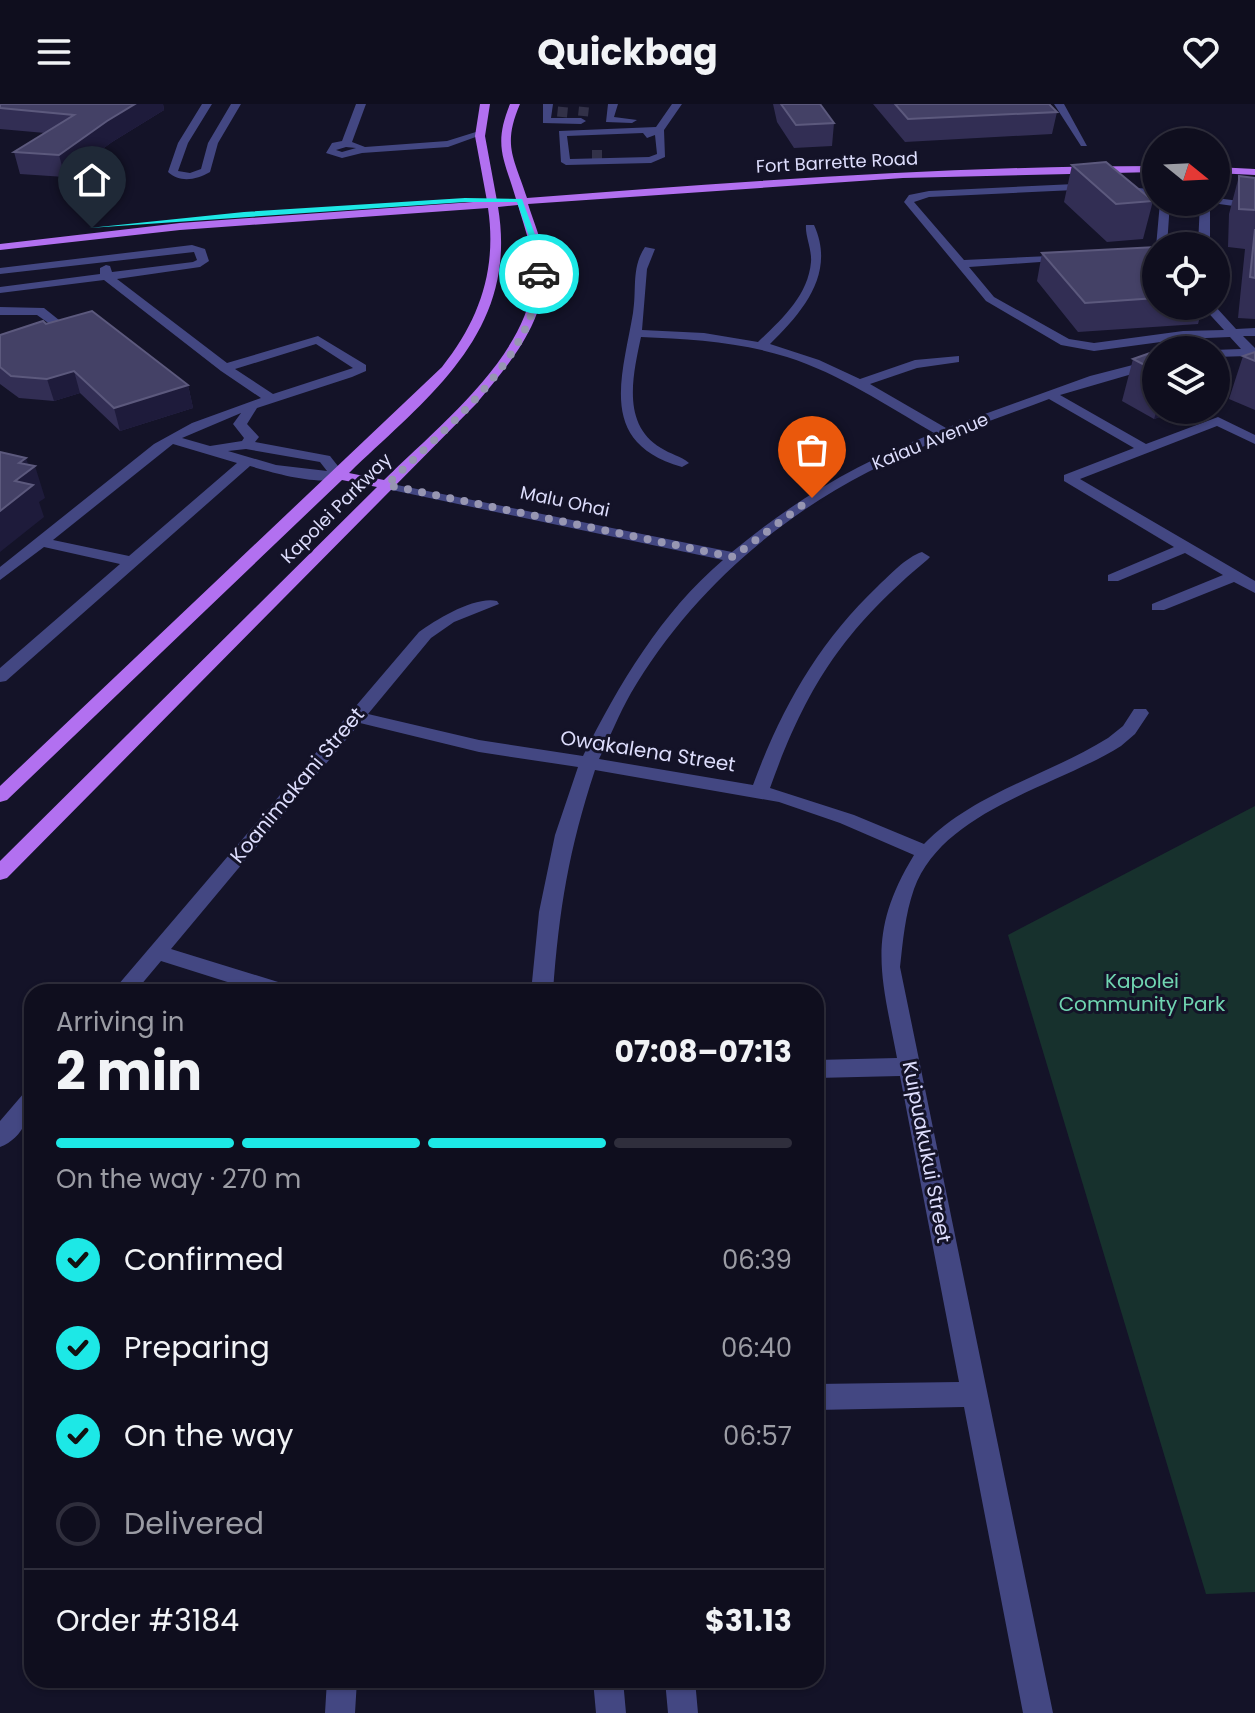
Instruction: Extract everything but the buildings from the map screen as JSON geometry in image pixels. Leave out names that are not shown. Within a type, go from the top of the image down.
[{"type":"main road","name":"Kapolei Parkway","points":[[0,796],[442,376],[468,345],[491,298],[498,228],[479,134],[485,104]]},
{"type":"main road","name":"Kapolei Parkway","points":[[0,873],[488,384],[519,341],[531,317],[539,282],[537,251],[504,140],[505,128],[515,104]]},
{"type":"main road","name":"Fort Barrette Road","points":[[0,240],[218,215],[954,173],[1142,169]]},
{"type":"main road","points":[[1230,171],[1255,172]]},
{"type":"main road","points":[[531,232],[550,208],[588,196]]},
{"type":"main road","name":"Fort Barrette Road","points":[[0,247],[189,224],[492,201]]},
{"type":"main road","points":[[394,210],[468,212],[498,228]]},
{"type":"main road","points":[[338,475],[387,485]]},
{"type":"street","points":[[207,104],[183,143],[174,174],[190,176],[206,170],[213,143],[236,104]]},
{"type":"street","points":[[346,144],[361,104]]},
{"type":"street","points":[[548,104],[546,121],[582,118],[666,120]]},
{"type":"street","points":[[609,120],[613,104]]},
{"type":"street","points":[[592,155],[577,149],[575,138],[649,135],[659,130],[677,104]]},
{"type":"street","points":[[1059,104],[1084,144]]},
{"type":"street","points":[[659,130],[662,155],[651,160],[566,162],[562,133],[659,130]]},
{"type":"street","points":[[362,150],[360,146],[346,144],[335,145],[329,151],[342,155],[362,150],[448,144],[479,134]]},
{"type":"street","points":[[606,155],[621,161]]},
{"type":"street","points":[[1142,192],[1083,186],[913,197],[909,205],[990,299],[1071,344],[1094,347],[1155,337],[1255,332]]},
{"type":"street","points":[[1230,203],[1255,206]]},
{"type":"street","points":[[761,346],[800,307],[813,281],[817,248],[810,227]]},
{"type":"street","points":[[0,271],[192,248],[199,249],[203,261],[196,265],[0,290]]},
{"type":"street","points":[[649,249],[641,261],[640,308],[624,392],[625,413],[646,446],[682,463]]},
{"type":"street","points":[[960,264],[1081,257]]},
{"type":"street","points":[[105,258],[106,276],[225,368],[273,400]]},
{"type":"street","points":[[0,311],[40,311],[58,324]]},
{"type":"street","points":[[1221,320],[1254,355]]},
{"type":"street","points":[[635,333],[695,335],[761,346],[816,363],[944,433]]},
{"type":"street","points":[[0,575],[171,440],[215,417],[251,408],[362,368],[318,340],[225,368]]},
{"type":"street","points":[[1230,354],[1254,355]]},
{"type":"street","points":[[1230,359],[1254,355]]},
{"type":"street","points":[[859,384],[915,364],[955,359]]},
{"type":"street","name":"Kaiau Avenue","points":[[543,984],[548,907],[558,854],[587,763],[607,718],[651,647],[699,589],[782,518],[843,479],[944,433],[1108,375],[1142,366]]},
{"type":"street","points":[[1051,395],[1145,449]]},
{"type":"street","points":[[246,445],[252,437],[244,432],[240,424],[251,408]]},
{"type":"street","points":[[1255,440],[1218,421],[1069,478],[1255,588]]},
{"type":"street","points":[[171,440],[211,448],[245,463],[310,477],[338,475]]},
{"type":"street","points":[[211,448],[246,445],[325,459],[338,475]]},
{"type":"street","points":[[0,677],[245,463]]},
{"type":"street","name":"Malu Ohai","points":[[387,485],[733,557]]},
{"type":"street","points":[[43,542],[133,562]]},
{"type":"street","points":[[1113,578],[1186,547]]},
{"type":"street","points":[[759,792],[787,718],[825,653],[871,599],[922,557]]},
{"type":"street","points":[[1158,607],[1235,576]]},
{"type":"street","name":"Koanimakani Street","points":[[130,984],[425,635],[448,619],[491,604]]},
{"type":"street","name":"Kuipuakukui Street","points":[[1038,1713],[890,967],[890,942],[900,895],[926,853],[948,830],[973,812],[1112,745],[1130,730],[1140,713]]},
{"type":"street","name":"Owakalena Street","points":[[355,716],[479,746],[759,792],[815,807],[926,853]]},
{"type":"street","points":[[156,952],[258,984]]},
{"type":"street","points":[[824,1069],[910,1067]]},
{"type":"street","points":[[0,1137],[24,1108]]},
{"type":"street","points":[[824,1397],[975,1394]]},
{"type":"street","points":[[340,1713],[342,1688]]},
{"type":"street","points":[[609,1688],[611,1713]]},
{"type":"street","points":[[681,1688],[683,1713]]},
{"type":"green space","name":"Kapolei Community Park","points":[[1255,806],[1255,1592],[1206,1594],[1008,935]]},
{"type":"tunnel","points":[[562,117],[563,107]]},
{"type":"tunnel","points":[[583,116],[584,107]]},
{"type":"tunnel","points":[[592,155],[606,155]]},
{"type":"way so far","points":[[539,274],[531,317],[502,367],[387,485],[733,557],[812,498]]},
{"type":"route","points":[[92,228],[244,214],[465,200],[520,200],[537,251],[539,274]]}]
